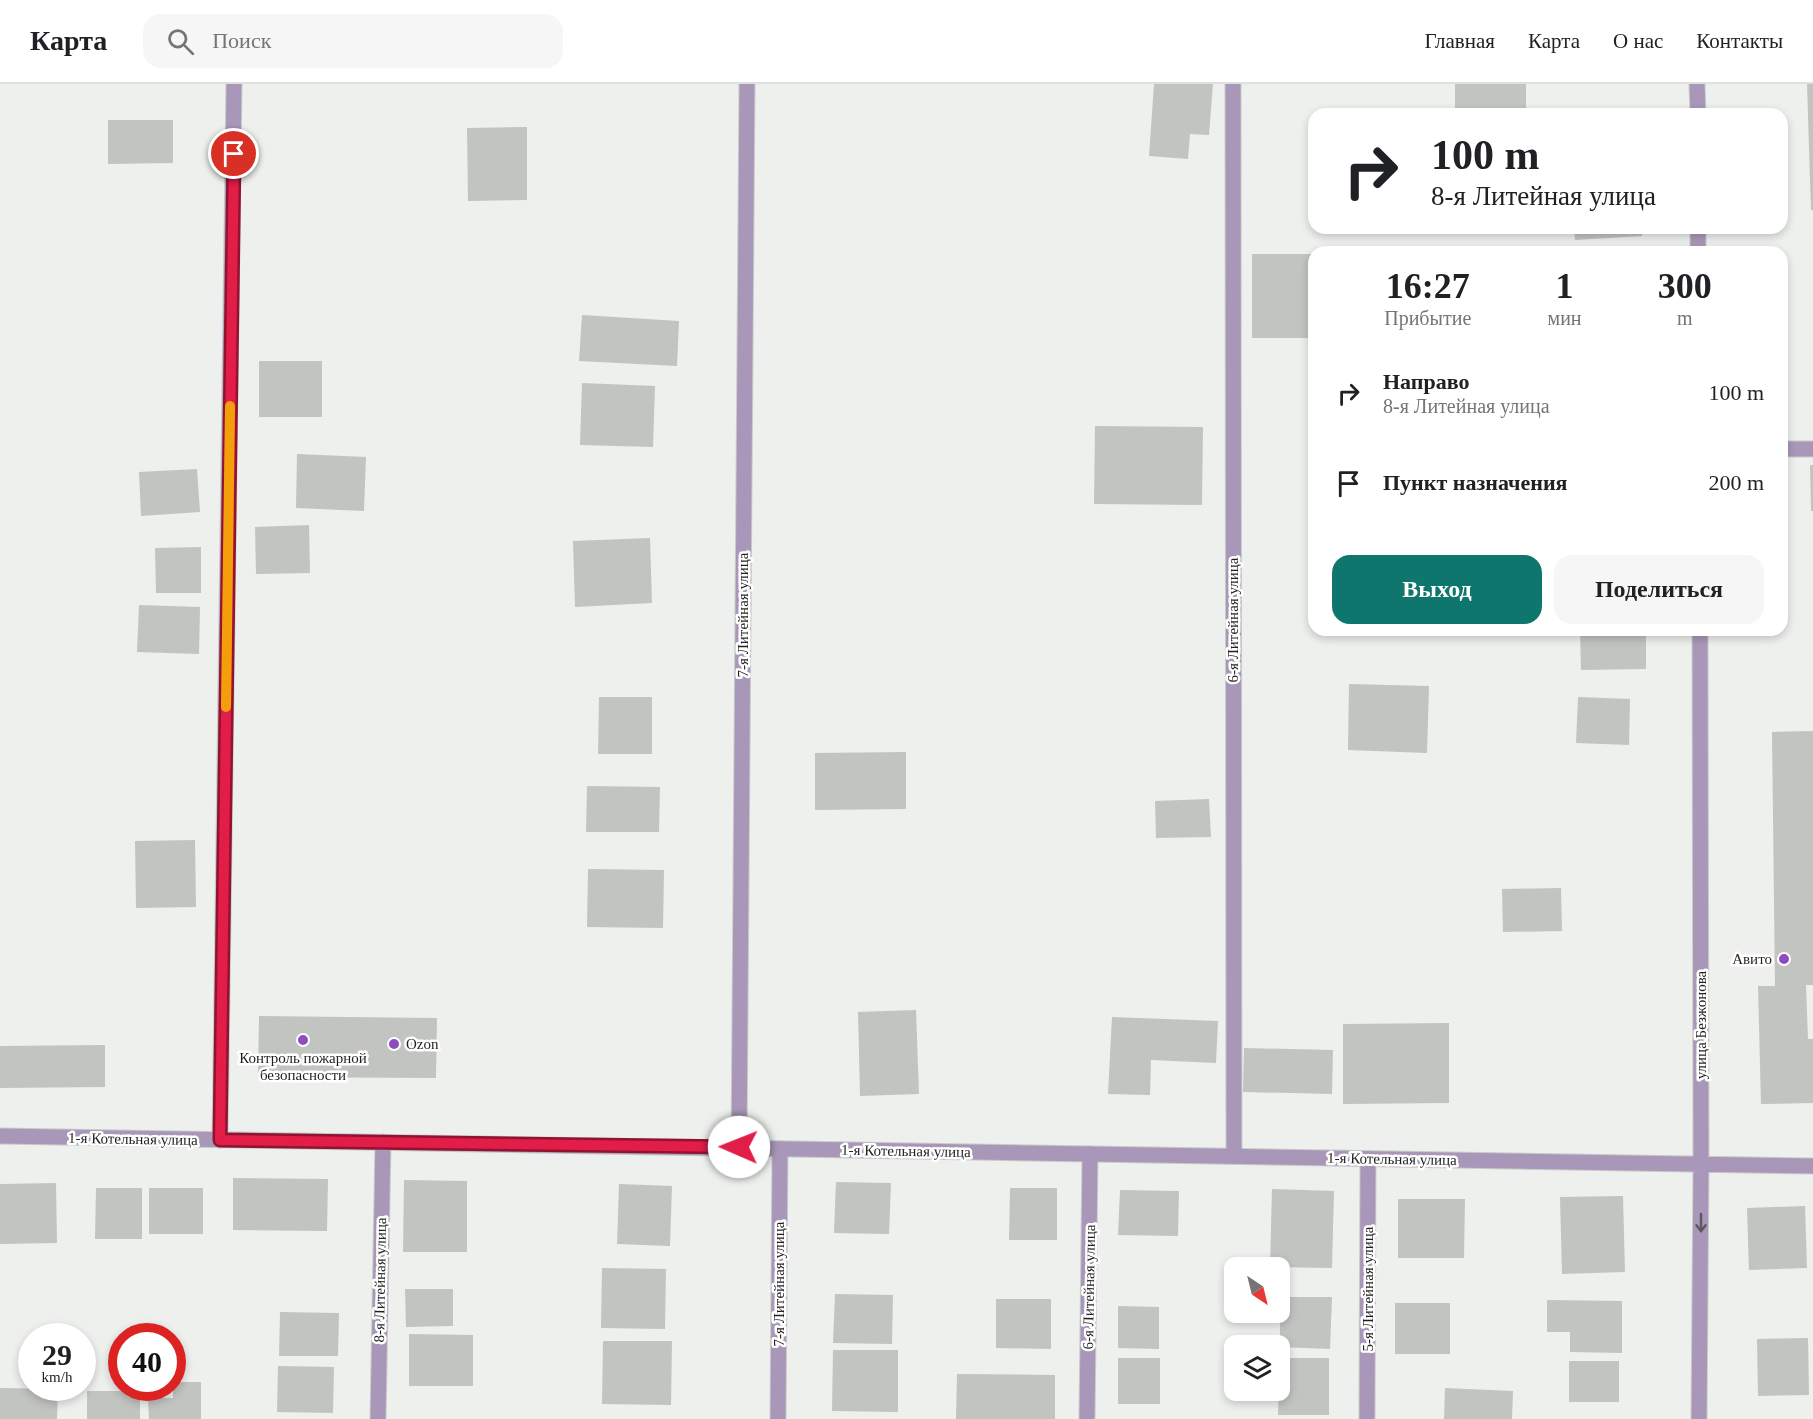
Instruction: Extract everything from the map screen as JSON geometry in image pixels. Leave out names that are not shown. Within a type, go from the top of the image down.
[{"type":"street","points":[[220,1140],[234,84]]},
{"type":"street","name":"7-я Литейная улица","points":[[739,1147],[747,84]]},
{"type":"street","name":"6-я Литейная улица","points":[[1233,84],[1234,1156]]},
{"type":"street","points":[[1698,84],[1698,108]]},
{"type":"street","points":[[1788,449],[1813,449]]},
{"type":"street","name":"улица Безжонова","points":[[1699,1419],[1700,636]]},
{"type":"street","name":"1-я Котельная улица","points":[[0,1136],[1813,1166]]},
{"type":"street","name":"8-я Литейная улица","points":[[378,1419],[383,1142]]},
{"type":"street","name":"7-я Литейная улица","points":[[778,1419],[780,1149]]},
{"type":"street","name":"6-я Литейная улица","points":[[1087,1419],[1090,1154]]},
{"type":"street","name":"5-я Литейная улица","points":[[1367,1419],[1368,1159]]},
{"type":"building","points":[[1154,84],[1213,84],[1209,135],[1190,134],[1188,159],[1149,156]]},
{"type":"building","points":[[1455,84],[1526,84],[1526,108],[1455,108]]},
{"type":"building","points":[[1807,84],[1813,84],[1813,210],[1811,210]]},
{"type":"building","points":[[108,120],[173,120],[173,163],[108,164]]},
{"type":"building","points":[[527,127],[527,200],[468,201],[467,128]]},
{"type":"building","points":[[1574,234],[1642,234],[1642,236],[1575,240]]},
{"type":"building","points":[[1252,254],[1308,254],[1308,338],[1252,338]]},
{"type":"building","points":[[582,315],[679,321],[677,366],[579,361]]},
{"type":"building","points":[[259,361],[322,361],[322,417],[259,417]]},
{"type":"building","points":[[582,383],[655,386],[653,447],[580,445]]},
{"type":"building","points":[[1095,426],[1203,427],[1202,505],[1094,504]]},
{"type":"building","points":[[297,454],[366,457],[364,511],[296,508]]},
{"type":"building","points":[[1810,465],[1813,465],[1813,511],[1811,511]]},
{"type":"building","points":[[197,469],[200,512],[141,516],[139,472]]},
{"type":"building","points":[[309,525],[310,573],[256,574],[255,527]]},
{"type":"building","points":[[650,538],[652,603],[575,607],[573,541]]},
{"type":"building","points":[[201,547],[201,593],[156,593],[155,548]]},
{"type":"building","points":[[139,605],[200,607],[199,654],[137,652]]},
{"type":"building","points":[[1580,636],[1646,636],[1646,669],[1581,670]]},
{"type":"building","points":[[1349,684],[1429,686],[1427,753],[1348,750]]},
{"type":"building","points":[[599,697],[652,697],[652,754],[598,754]]},
{"type":"building","points":[[1578,697],[1630,699],[1629,745],[1576,743]]},
{"type":"building","points":[[1813,731],[1813,985],[1806,985],[1808,1039],[1813,1039],[1813,1103],[1761,1104],[1758,986],[1775,986],[1772,732]]},
{"type":"building","points":[[906,752],[906,809],[815,810],[815,753]]},
{"type":"building","points":[[587,786],[660,787],[659,832],[586,832]]},
{"type":"building","points":[[1209,799],[1211,837],[1156,838],[1155,801]]},
{"type":"building","points":[[195,840],[196,907],[136,908],[135,841]]},
{"type":"building","points":[[588,869],[664,870],[663,928],[587,927]]},
{"type":"building","points":[[1561,888],[1562,931],[1503,932],[1502,889]]},
{"type":"building","points":[[916,1010],[919,1094],[860,1096],[858,1012]]},
{"type":"building","points":[[259,1016],[437,1018],[436,1078],[258,1077]]},
{"type":"building","points":[[1112,1017],[1218,1021],[1216,1063],[1151,1060],[1150,1095],[1108,1094]]},
{"type":"building","points":[[1449,1023],[1449,1103],[1343,1104],[1343,1024]]},
{"type":"building","points":[[105,1045],[105,1087],[0,1088],[0,1046]]},
{"type":"building","points":[[1244,1048],[1333,1050],[1332,1094],[1243,1092]]},
{"type":"building","points":[[233,1178],[328,1179],[327,1231],[233,1230]]},
{"type":"building","points":[[404,1180],[467,1181],[467,1252],[403,1252]]},
{"type":"building","points":[[836,1182],[891,1183],[889,1234],[834,1233]]},
{"type":"building","points":[[56,1183],[57,1243],[0,1244],[0,1184]]},
{"type":"building","points":[[619,1184],[672,1186],[670,1246],[617,1244]]},
{"type":"building","points":[[96,1188],[142,1188],[142,1239],[95,1239]]},
{"type":"building","points":[[149,1188],[203,1188],[203,1234],[149,1234]]},
{"type":"building","points":[[1010,1188],[1057,1188],[1057,1240],[1009,1240]]},
{"type":"building","points":[[1272,1189],[1334,1191],[1332,1268],[1290,1267],[1290,1257],[1270,1257]]},
{"type":"building","points":[[1120,1190],[1179,1191],[1178,1236],[1118,1235]]},
{"type":"building","points":[[1623,1196],[1625,1272],[1562,1274],[1560,1197]]},
{"type":"building","points":[[1398,1199],[1465,1199],[1464,1258],[1398,1258]]},
{"type":"building","points":[[1805,1206],[1807,1268],[1749,1270],[1747,1208]]},
{"type":"building","points":[[602,1268],[666,1269],[665,1329],[601,1328]]},
{"type":"building","points":[[405,1289],[453,1289],[453,1326],[406,1327]]},
{"type":"building","points":[[835,1294],[893,1295],[892,1344],[833,1343]]},
{"type":"building","points":[[1290,1297],[1332,1297],[1330,1349],[1290,1347],[1290,1335],[1280,1335],[1280,1323],[1290,1323]]},
{"type":"building","points":[[996,1299],[1051,1299],[1051,1349],[996,1348]]},
{"type":"building","points":[[1547,1300],[1622,1301],[1622,1353],[1570,1352],[1570,1332],[1547,1332]]},
{"type":"building","points":[[1395,1303],[1450,1303],[1450,1354],[1395,1354]]},
{"type":"building","points":[[1118,1306],[1159,1307],[1159,1349],[1118,1348]]},
{"type":"building","points":[[280,1312],[339,1313],[338,1356],[279,1356]]},
{"type":"building","points":[[409,1334],[473,1335],[473,1386],[409,1386]]},
{"type":"building","points":[[1808,1338],[1809,1395],[1758,1396],[1757,1339]]},
{"type":"building","points":[[603,1341],[672,1341],[671,1405],[602,1404]]},
{"type":"building","points":[[833,1350],[898,1350],[898,1412],[832,1411]]},
{"type":"building","points":[[1118,1358],[1160,1358],[1160,1404],[1118,1404]]},
{"type":"building","points":[[1290,1358],[1329,1358],[1329,1415],[1278,1415],[1278,1401],[1290,1401]]},
{"type":"building","points":[[1569,1361],[1619,1361],[1619,1402],[1569,1402]]},
{"type":"building","points":[[278,1366],[334,1367],[333,1413],[277,1412]]},
{"type":"building","points":[[957,1374],[1055,1375],[1055,1419],[956,1419]]},
{"type":"building","points":[[186,1382],[201,1382],[201,1419],[149,1419],[148,1401],[186,1401]]},
{"type":"building","points":[[0,1388],[18,1388],[18,1401],[58,1401],[57,1419],[0,1419]]},
{"type":"building","points":[[1445,1388],[1513,1391],[1512,1419],[1444,1419]]},
{"type":"building","points":[[96,1391],[108,1391],[108,1401],[140,1401],[140,1419],[87,1419],[87,1401],[96,1401]]},
{"type":"slow traffic","points":[[226,707],[230,406]]},
{"type":"place","name":"Авито","points":[[1784,959]]},
{"type":"place","name":"Контроль пожарной безопасности","points":[[303,1040]]},
{"type":"place","name":"Ozon","points":[[394,1044]]},
{"type":"route","points":[[234,154],[220,1140],[739,1147]]}]
